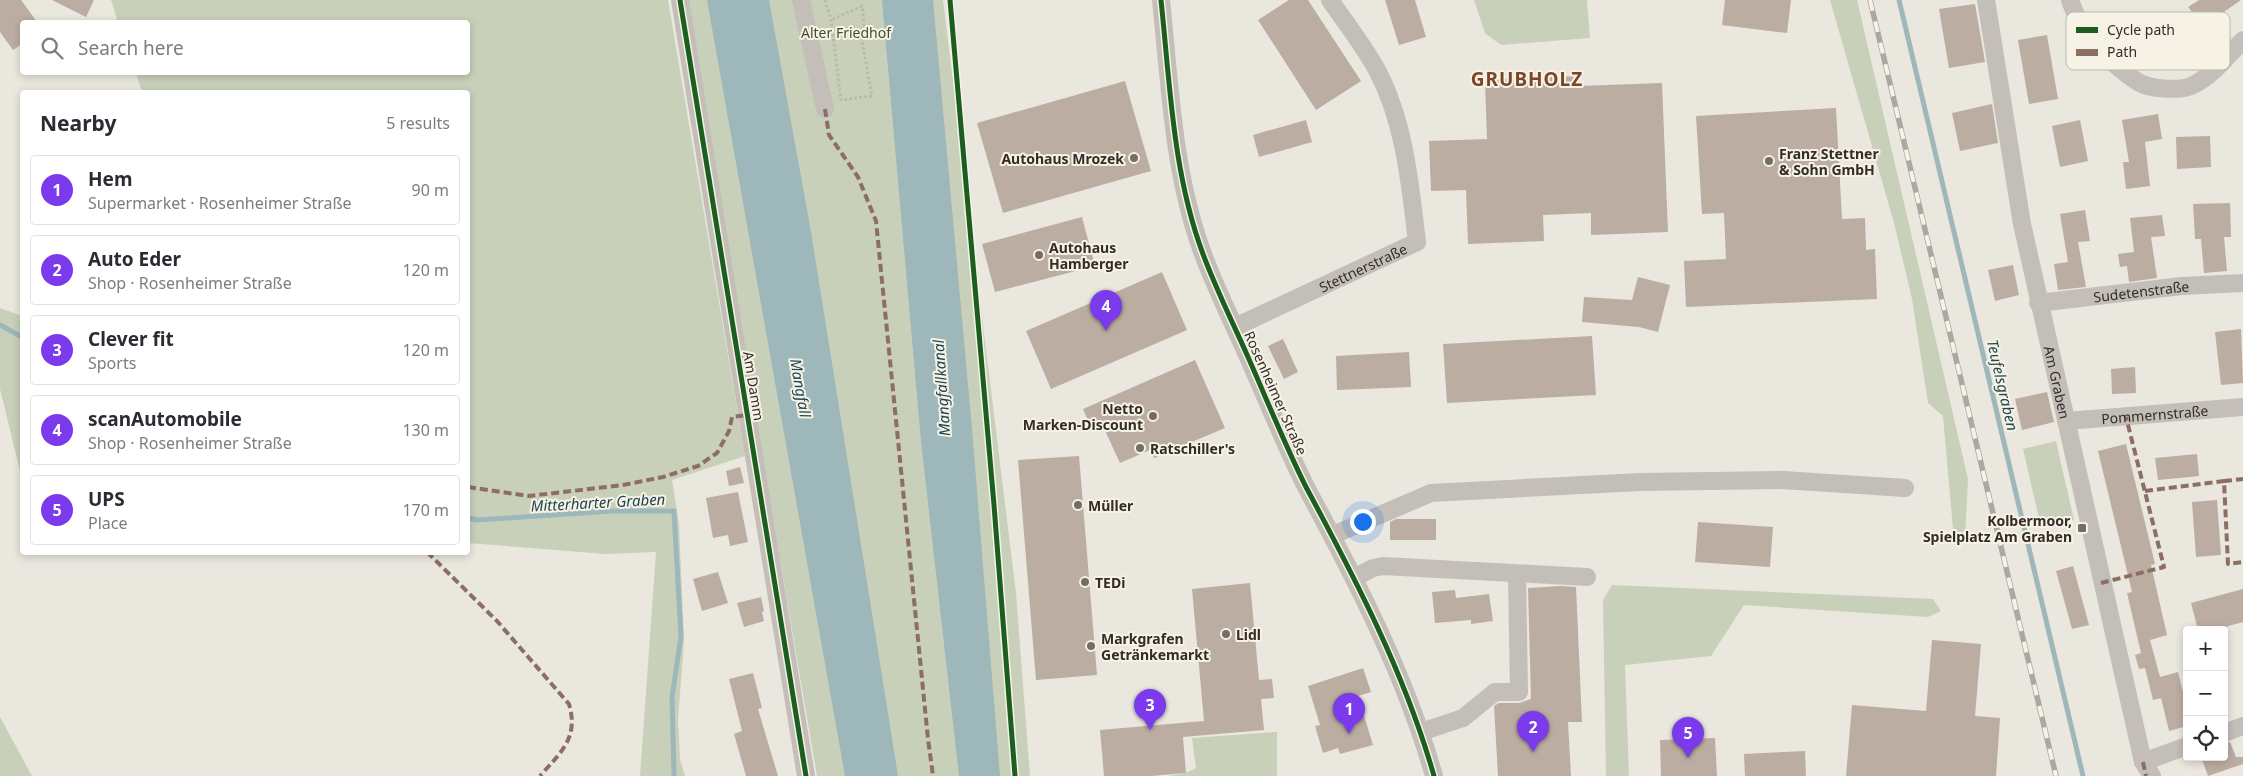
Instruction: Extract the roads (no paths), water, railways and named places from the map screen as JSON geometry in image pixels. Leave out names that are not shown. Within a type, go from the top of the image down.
[{"type":"street","name":"Am Damm","points":[[680,0],[806,776]]},
{"type":"street","points":[[802,0],[825,109]]},
{"type":"street","name":"Rosenheimer Straße","points":[[1161,0],[1173,116],[1183,186],[1203,255],[1305,484],[1382,636],[1421,732],[1434,776]]},
{"type":"street","name":"Stettnerstraße","points":[[1235,327],[1418,242],[1408,165],[1393,110],[1377,71],[1330,0]]},
{"type":"street","name":"Am Graben","points":[[1986,0],[2022,224],[2038,303],[2147,769]]},
{"type":"street","points":[[2070,0],[2077,12]]},
{"type":"street","points":[[2230,53],[2243,40]]},
{"type":"street","points":[[2122,70],[2140,83],[2165,89],[2190,86],[2214,70]]},
{"type":"street","name":"Sudetenstraße","points":[[2038,303],[2182,286],[2243,283]]},
{"type":"street","name":"Pommernstraße","points":[[2066,421],[2243,407]]},
{"type":"street","points":[[1332,535],[1431,493],[1632,483],[1783,480],[1904,488]]},
{"type":"street","points":[[1354,578],[1373,568],[1382,566],[1587,578]]},
{"type":"street","points":[[1421,732],[1463,718],[1494,692],[1519,692],[1517,574]]},
{"type":"street","points":[[2228,732],[2243,726]]},
{"type":"street","points":[[2147,769],[2183,748]]},
{"type":"water","name":"Mangfall","points":[[707,0],[769,0],[811,232],[898,776],[845,776]]},
{"type":"water","name":"Mangfallkanal","points":[[882,0],[933,0],[972,429],[1000,776],[959,776],[921,441]]},
{"type":"waterway","name":"Teufelsgraben","points":[[1899,0],[2083,776]]},
{"type":"waterway","name":"Mitterharter Graben","points":[[0,325],[20,336]]},
{"type":"waterway","name":"Mitterharter Graben","points":[[470,518],[477,520],[612,511],[674,511],[681,636],[672,698],[674,776]]},
{"type":"railway","points":[[1870,0],[2056,776]]},
{"type":"place","name":"Autohaus Mrozek","points":[[1134,158]]},
{"type":"place","name":"Franz Stettner & Sohn GmbH","points":[[1769,161]]},
{"type":"place","name":"Autohaus Hamberger","points":[[1039,255]]},
{"type":"place","name":"scanAutomobile","points":[[1106,331]]},
{"type":"place","name":"Netto Marken-Discount","points":[[1153,416]]},
{"type":"place","name":"Ratschiller's","points":[[1140,448]]},
{"type":"place","name":"Müller","points":[[1078,505]]},
{"type":"place","name":"Kolbermoor, Spielplatz Am Graben","points":[[2082,528]]},
{"type":"place","name":"TEDi","points":[[1085,582]]},
{"type":"place","name":"Lidl","points":[[1226,634]]},
{"type":"place","name":"Markgrafen Getränkemarkt","points":[[1091,646]]},
{"type":"place","name":"Clever fit","points":[[1150,730]]},
{"type":"place","name":"Hem","points":[[1349,734]]},
{"type":"place","name":"Auto Eder","points":[[1533,752]]},
{"type":"place","name":"UPS","points":[[1688,758]]},
{"type":"district","name":"GRUBHOLZ","points":[[1527,79]]},
{"type":"park label","name":"Alter Friedhof","points":[[846,32]]}]
